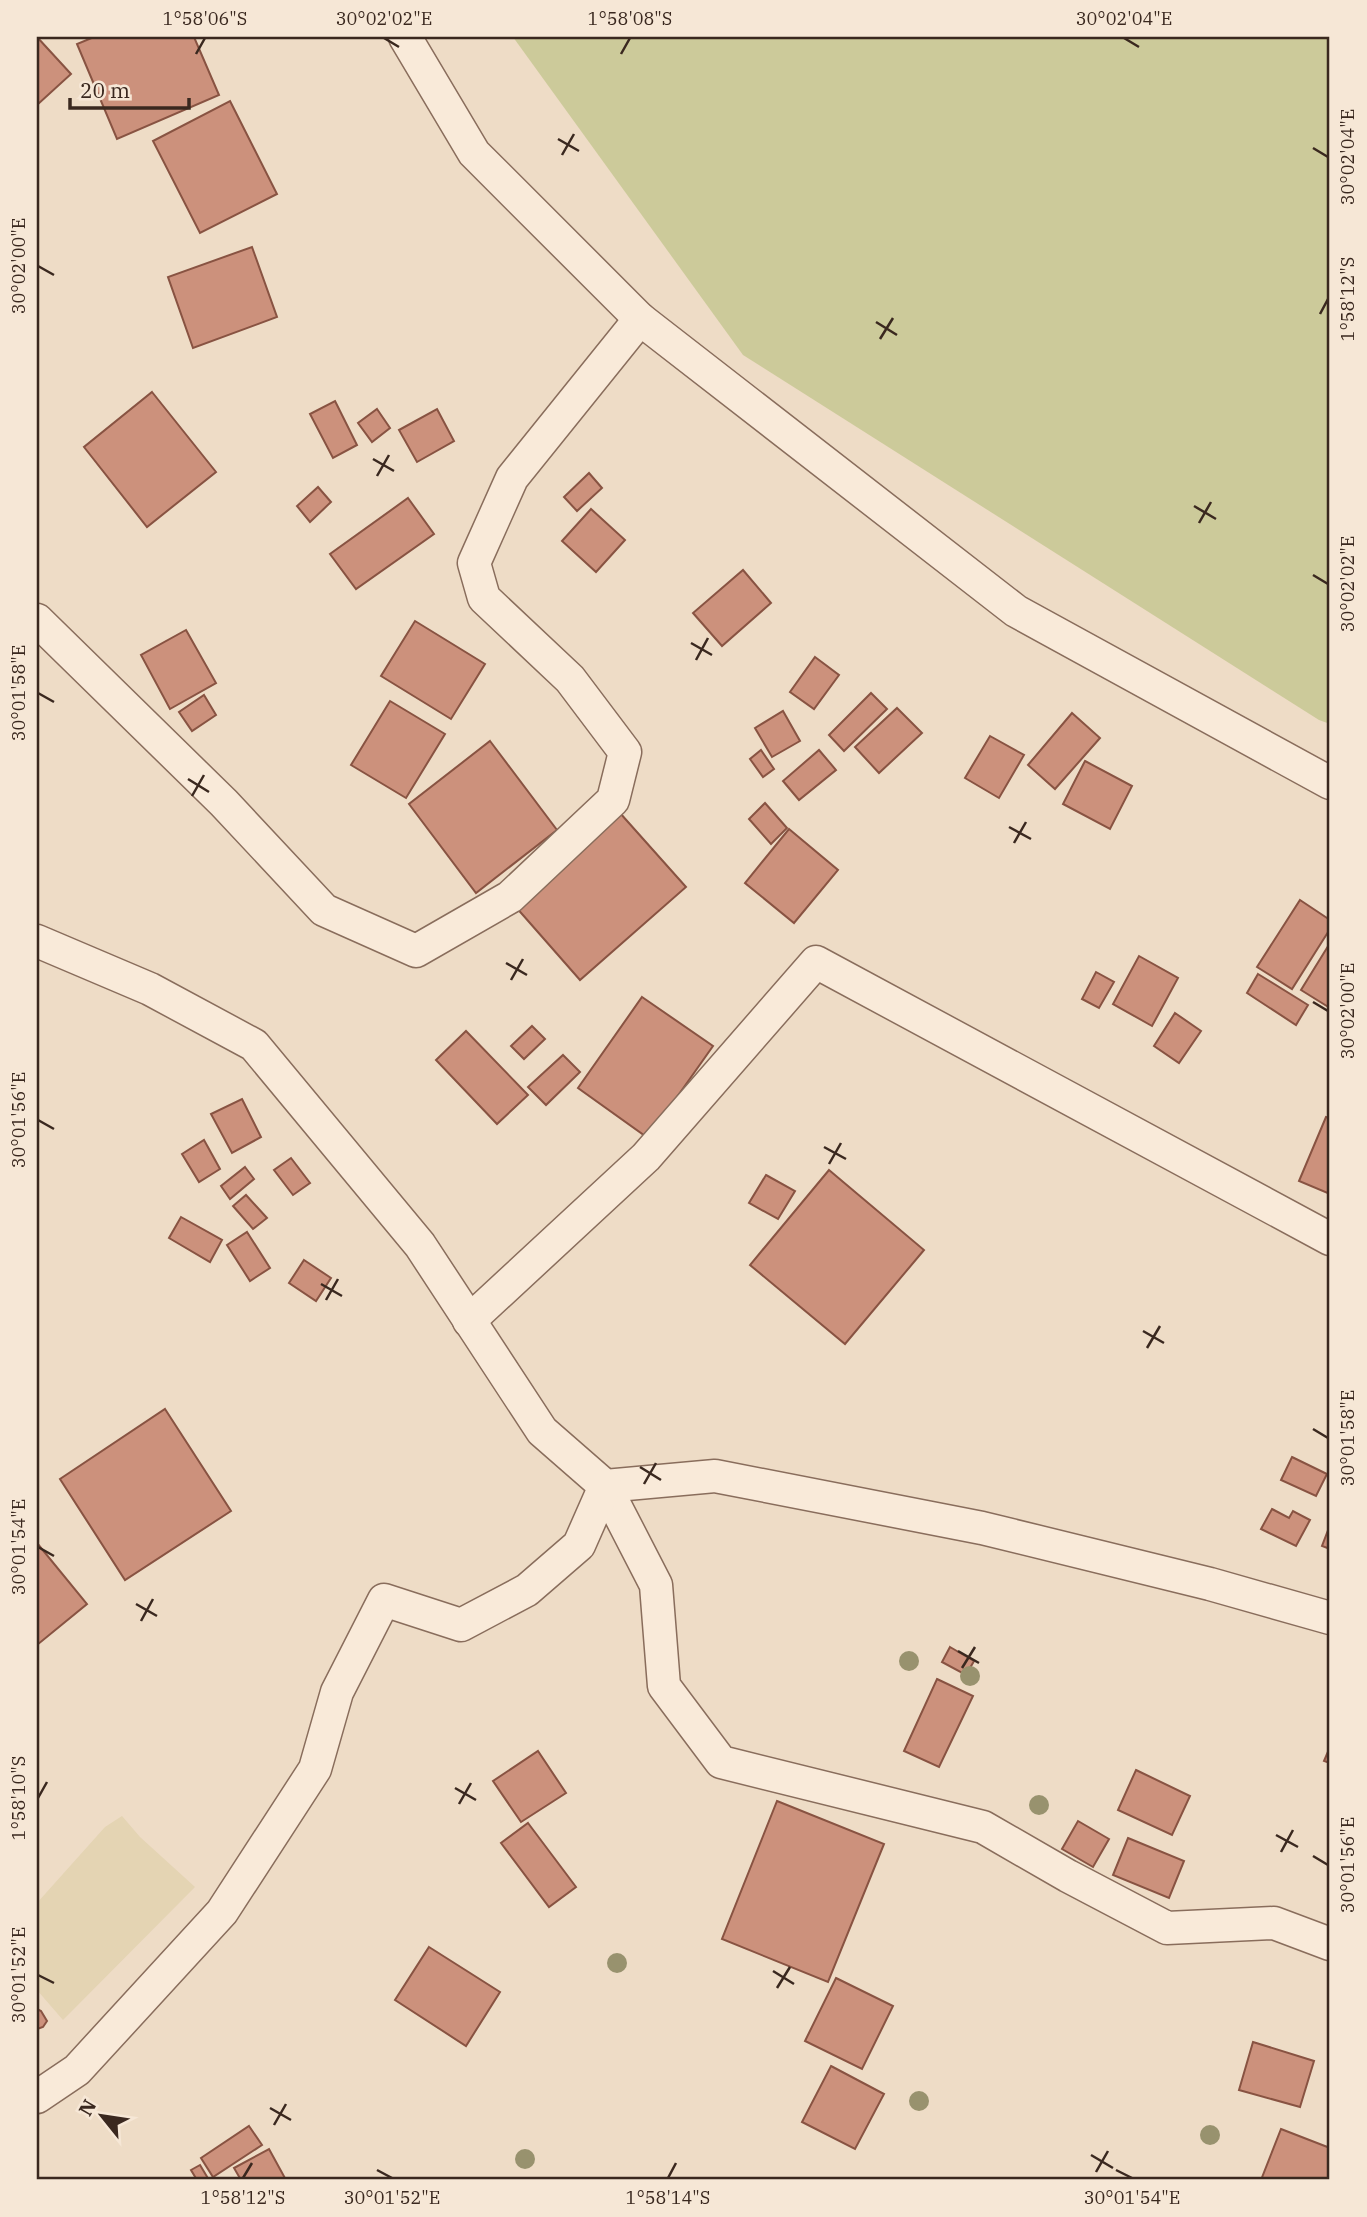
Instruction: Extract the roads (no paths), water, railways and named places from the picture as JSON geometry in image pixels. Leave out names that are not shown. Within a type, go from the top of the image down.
[{"type":"street","points":[[405,37],[474,153],[640,319],[1016,611],[1330,783]]},
{"type":"street","points":[[37,620],[224,803],[324,910],[416,951],[510,897],[613,800],[625,751],[570,679],[484,598],[474,563],[512,478],[640,319]]},
{"type":"street","points":[[37,942],[150,989],[254,1045],[420,1245],[542,1431],[605,1486],[656,1585],[664,1686],[721,1762],[983,1827],[1068,1876],[1167,1927],[1274,1923],[1330,1944]]},
{"type":"street","points":[[469,1321],[646,1157],[816,962],[1330,1239]]},
{"type":"street","points":[[605,1486],[715,1476],[982,1528],[1210,1584],[1330,1618]]},
{"type":"street","points":[[37,2097],[77,2070],[222,1912],[316,1769],[337,1692],[384,1600],[461,1625],[527,1590],[579,1545],[605,1486]]}]
